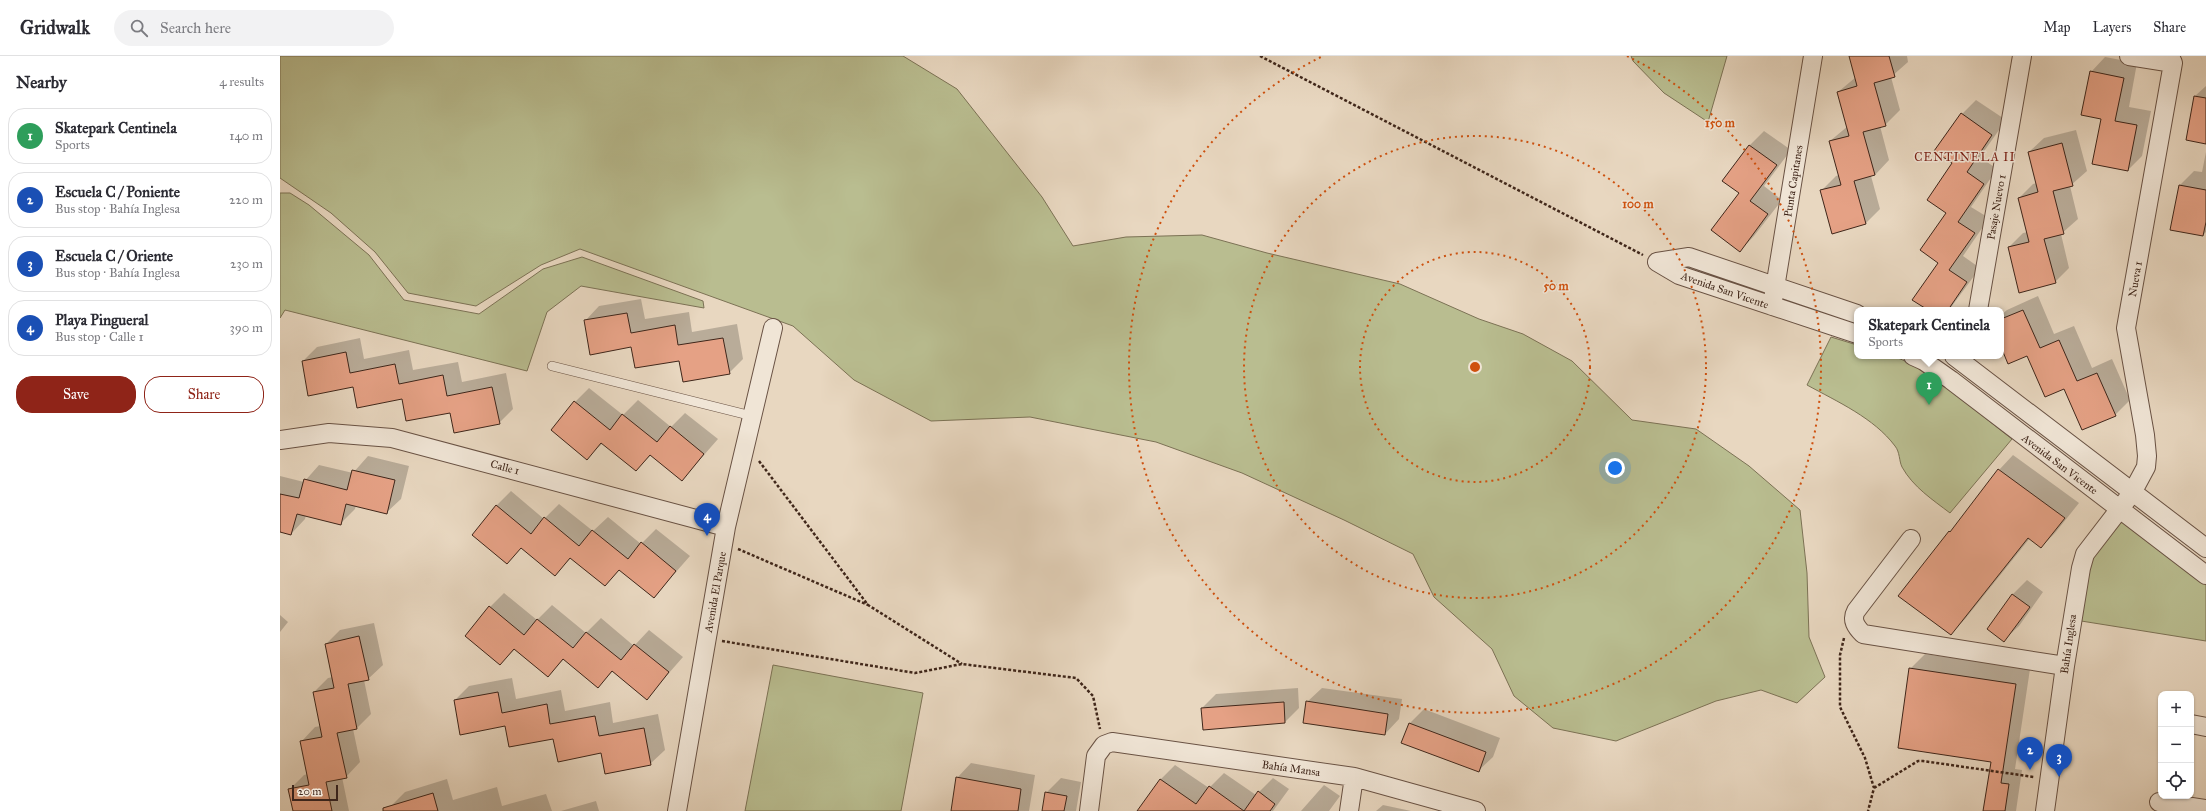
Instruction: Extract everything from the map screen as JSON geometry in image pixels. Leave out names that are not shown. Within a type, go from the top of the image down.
[{"type":"street","name":"Punta Capitanes","points":[[1772,306],[1813,56]]},
{"type":"street","name":"Pasaje Nuevo 1","points":[[1979,307],[2022,56]]},
{"type":"street","points":[[2129,56],[2172,60]]},
{"type":"street","name":"Nueva 1","points":[[2132,493],[2144,472],[2147,456],[2126,328],[2172,60]]},
{"type":"street","name":"Avenida San Vicente","points":[[1657,262],[1689,257],[1854,313]]},
{"type":"street","name":"Avenida San Vicente","points":[[1657,262],[1679,275],[1854,333]]},
{"type":"street","name":"Avenida El Parque","points":[[677,811],[725,535],[772,328]]},
{"type":"street","name":"Avenida San Vicente","points":[[1920,359],[1951,380],[2206,574]]},
{"type":"street","name":"Avenida San Vicente","points":[[1965,359],[2132,493],[2206,548]]},
{"type":"street","name":"Calle 1","points":[[280,440],[328,433],[392,438],[725,535]]},
{"type":"street","name":"Bahía Inglesa","points":[[2045,811],[2076,590],[2083,561],[2094,541],[2132,493]]},
{"type":"street","points":[[1911,539],[1853,616],[1859,630],[1863,634],[2065,666]]},
{"type":"street","points":[[2194,725],[2206,727]]},
{"type":"street","name":"Bahía Mansa","points":[[1104,745],[1112,742],[1354,777],[1476,811]]},
{"type":"street","points":[[1089,811],[1096,756],[1104,745]]},
{"type":"street","points":[[1349,811],[1354,777]]},
{"type":"street","points":[[2159,802],[2206,809]]},
{"type":"lane","points":[[552,366],[752,416]]},
{"type":"path","points":[[1260,56],[1657,262]]},
{"type":"path","points":[[746,444],[868,605]]},
{"type":"path","points":[[725,535],[868,605],[962,664]]},
{"type":"path","points":[[1859,630],[1844,637],[1840,655],[1840,707],[1865,758],[1874,788],[1868,811]]},
{"type":"path","points":[[707,638],[915,673],[962,664],[1076,678],[1093,696],[1104,745]]},
{"type":"path","points":[[1874,788],[1918,761],[2049,779]]},
{"type":"green space","points":[[280,56],[903,56],[957,89],[1042,197],[1073,246],[1126,237],[1202,235],[1267,253],[1400,284],[1479,319],[1523,334],[1572,361],[1632,420],[1696,429],[1749,466],[1800,510],[1807,573],[1809,637],[1825,677],[1797,703],[1761,690],[1716,701],[1616,741],[1553,728],[1514,696],[1492,649],[1434,597],[1413,554],[1242,473],[1156,442],[1030,417],[931,421],[854,380],[793,326],[580,249],[541,265],[476,306],[408,293],[375,252],[331,213],[280,178]]},
{"type":"green space","points":[[1631,56],[1727,56],[1708,122],[1664,93],[1633,61]]},
{"type":"green space","points":[[280,193],[290,193],[309,205],[369,255],[404,300],[479,314],[543,269],[582,257],[703,301],[704,308],[581,286],[547,312],[527,371],[285,310],[280,318]]},
{"type":"green space","points":[[1831,337],[1854,344],[1854,359],[1900,359],[1918,368],[1952,392],[2012,439],[1950,513],[1924,493],[1912,481],[1902,467],[1897,448],[1877,427],[1855,411],[1807,385]]},
{"type":"green space","points":[[2118,516],[2206,584],[2206,641],[2075,620],[2088,555]]},
{"type":"green space","points":[[773,665],[923,693],[901,811],[745,811]]},
{"type":"building","points":[[1849,56],[1889,56],[1895,77],[1874,83],[1886,126],[1863,132],[1875,175],[1854,181],[1866,224],[1832,234],[1820,190],[1841,185],[1829,141],[1849,136],[1837,92],[1857,86]]},
{"type":"building","points":[[2090,71],[2124,78],[2115,121],[2137,125],[2128,171],[2092,164],[2101,119],[2081,115]]},
{"type":"building","points":[[2194,96],[2206,98],[2206,144],[2186,140]]},
{"type":"building","points":[[1961,113],[1992,135],[1967,172],[1984,184],[1958,222],[1975,233],[1949,270],[1967,282],[1950,307],[1923,307],[1912,300],[1938,263],[1920,250],[1946,213],[1927,200],[1952,163],[1934,151]]},
{"type":"building","points":[[2062,143],[2073,186],[2053,191],[2064,234],[2044,239],[2056,283],[2019,293],[2008,247],[2029,242],[2018,198],[2038,192],[2028,152]]},
{"type":"building","points":[[1749,145],[1777,165],[1750,201],[1768,214],[1740,252],[1711,230],[1739,193],[1722,181]]},
{"type":"building","points":[[2179,185],[2206,190],[2206,222],[2203,236],[2170,230]]},
{"type":"building","points":[[2023,310],[2040,348],[2059,340],[2077,381],[2097,373],[2116,416],[2082,430],[2064,389],[2045,397],[2027,356],[2008,364],[2004,354],[2004,318]]},
{"type":"building","points":[[627,313],[631,333],[675,325],[678,345],[723,338],[730,374],[683,382],[679,361],[635,368],[631,347],[590,355],[584,320]]},
{"type":"building","points":[[346,352],[350,373],[395,364],[399,384],[443,375],[447,396],[492,387],[500,424],[454,433],[450,413],[406,421],[402,399],[357,408],[353,387],[308,396],[302,361]]},
{"type":"building","points":[[574,401],[610,430],[622,414],[657,442],[670,426],[704,454],[682,481],[650,455],[636,471],[601,443],[587,460],[551,430]]},
{"type":"building","points":[[1998,469],[2065,518],[2041,548],[2028,538],[1951,635],[1898,596],[1949,531],[1950,532]]},
{"type":"building","points":[[352,470],[395,480],[387,514],[346,504],[341,525],[297,514],[291,535],[280,532],[280,494],[299,498],[304,479],[347,490]]},
{"type":"building","points":[[496,505],[531,534],[544,517],[579,546],[592,530],[628,559],[641,542],[676,571],[654,598],[619,570],[605,586],[570,558],[555,576],[521,548],[507,564],[472,535]]},
{"type":"building","points":[[2012,594],[2030,607],[2004,642],[1987,629]]},
{"type":"building","points":[[489,606],[524,635],[537,619],[573,648],[586,632],[621,660],[634,644],[669,672],[647,700],[612,671],[598,688],[563,659],[548,677],[514,649],[500,665],[465,636]]},
{"type":"building","points":[[359,636],[369,680],[348,684],[357,729],[337,733],[347,778],[326,782],[332,811],[293,811],[288,789],[309,785],[300,741],[322,737],[313,692],[334,688],[325,644]]},
{"type":"building","points":[[1909,668],[2016,684],[2001,783],[2009,784],[2005,811],[1983,811],[1991,762],[1898,748]]},
{"type":"building","points":[[498,692],[502,713],[547,704],[550,724],[595,716],[599,736],[644,728],[651,765],[605,774],[601,753],[558,762],[553,739],[509,747],[505,726],[460,735],[454,700]]},
{"type":"building","points":[[1306,701],[1388,714],[1385,735],[1303,723]]},
{"type":"building","points":[[1284,702],[1285,723],[1203,730],[1201,708]]},
{"type":"building","points":[[1409,723],[1486,752],[1479,772],[1401,743]]},
{"type":"building","points":[[956,777],[1021,789],[1018,811],[951,811]]},
{"type":"building","points":[[1160,779],[1196,804],[1209,786],[1244,811],[1137,811]]},
{"type":"building","points":[[1258,791],[1275,804],[1270,811],[1244,811]]},
{"type":"building","points":[[1045,792],[1067,796],[1064,811],[1042,811]]},
{"type":"building","points":[[433,793],[438,811],[383,811],[383,808]]},
{"type":"place","name":"Skatepark Centinela","points":[[1929,405]]},
{"type":"place","name":"Playa Pingueral","points":[[707,536]]},
{"type":"place","name":"Escuela C / Poniente","points":[[2030,770]]},
{"type":"place","name":"Escuela C / Oriente","points":[[2059,777]]},
{"type":"district","name":"CENTINELA II","points":[[1965,157]]}]
